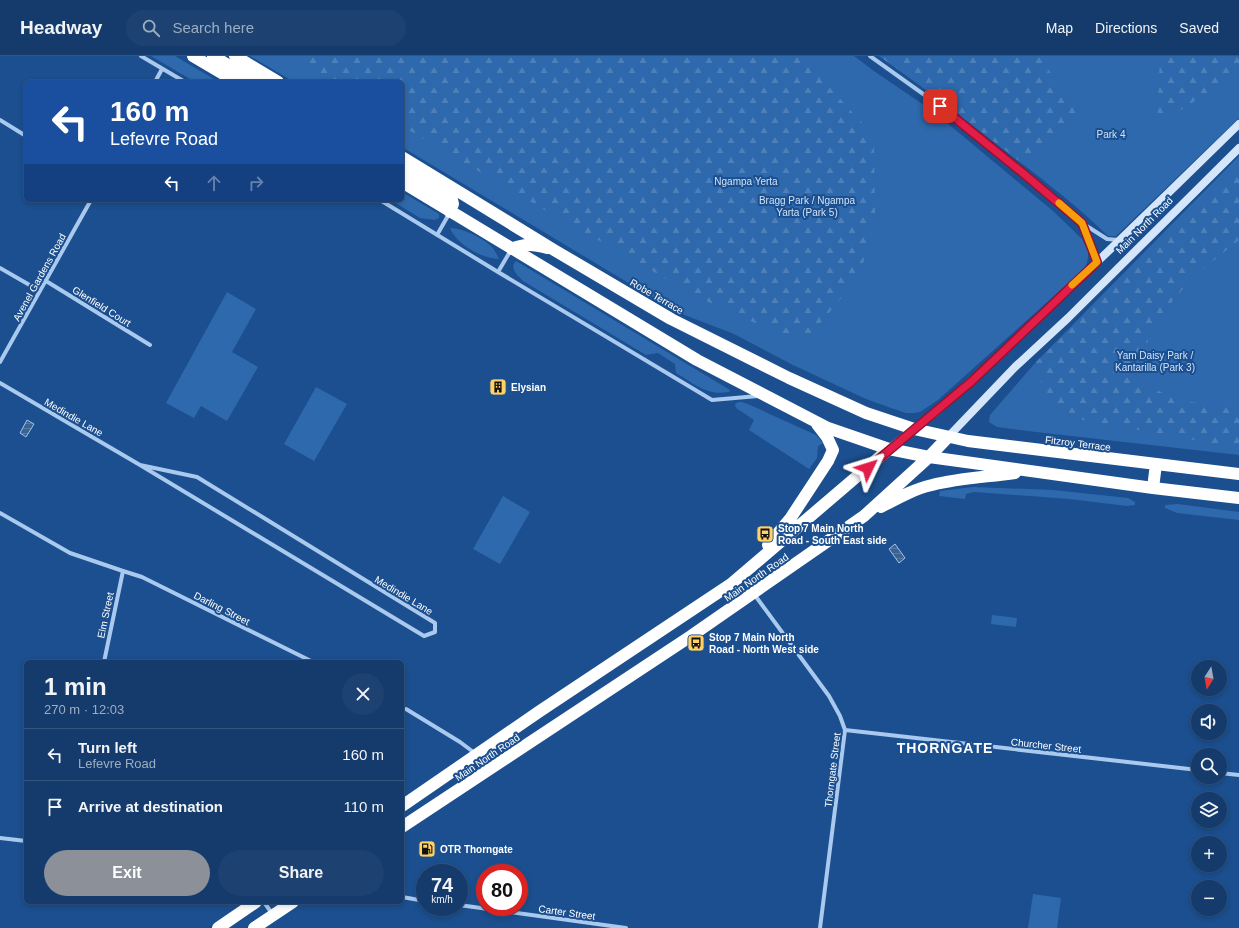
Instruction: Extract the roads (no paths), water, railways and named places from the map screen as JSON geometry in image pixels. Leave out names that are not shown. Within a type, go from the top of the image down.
[{"type":"highway","points":[[193,56],[234,80]]},
{"type":"highway","points":[[213,56],[253,80]]},
{"type":"highway","points":[[235,56],[275,80]]},
{"type":"highway","name":"Robe Terrace","points":[[404,158],[554,250],[671,318],[789,378],[866,413],[914,429]]},
{"type":"highway","points":[[404,169],[452,200],[453,204],[450,212]]},
{"type":"highway","points":[[404,183],[697,360],[815,422],[842,433],[889,449],[929,457],[1153,488],[1239,498]]},
{"type":"highway","points":[[512,249],[521,245],[531,245],[554,250]]},
{"type":"highway","points":[[749,570],[790,519],[828,461],[833,450],[827,437],[815,422]]},
{"type":"highway","name":"Fitzroy Terrace","points":[[914,429],[968,441],[1239,474]]},
{"type":"highway","name":"Main North Road","points":[[404,826],[754,593],[864,516],[929,457],[948,437]]},
{"type":"highway","name":"Main North Road","points":[[404,805],[476,754],[731,584],[889,449]]},
{"type":"highway","points":[[1153,488],[1156,464]]},
{"type":"highway","points":[[864,516],[903,495],[932,485],[952,481],[1035,471]]},
{"type":"highway","points":[[476,754],[489,770]]},
{"type":"highway","points":[[218,928],[253,904]]},
{"type":"highway","points":[[254,928],[290,904]]},
{"type":"main road","name":"Main North Road","points":[[889,449],[972,381],[1239,124]]},
{"type":"main road","name":"Main North Road","points":[[948,437],[1015,368],[1068,318],[1239,148]]},
{"type":"street","points":[[141,56],[181,80]]},
{"type":"street","points":[[870,56],[940,106],[1082,223],[1107,239],[1120,240]]},
{"type":"street","points":[[156,80],[162,69]]},
{"type":"street","points":[[0,120],[24,135]]},
{"type":"street","name":"Avenel Gardens Road","points":[[0,362],[90,202]]},
{"type":"street","points":[[383,202],[712,400],[745,396],[764,396]]},
{"type":"street","points":[[437,235],[450,212]]},
{"type":"street","points":[[1082,223],[1097,262]]},
{"type":"street","points":[[498,272],[512,249]]},
{"type":"street","points":[[0,268],[40,291]]},
{"type":"street","name":"Glenfield Court","points":[[46,281],[150,345]]},
{"type":"street","name":"Medindie Lane","points":[[0,382],[424,636],[435,632],[435,623],[197,477],[140,465]]},
{"type":"street","points":[[0,513],[70,552],[123,572]]},
{"type":"street","name":"Elm Street","points":[[104,660],[123,572]]},
{"type":"street","name":"Darling Street","points":[[123,572],[142,577],[309,660]]},
{"type":"street","name":"Thorngate Street","points":[[754,593],[829,696],[840,716],[845,730],[820,928]]},
{"type":"street","points":[[406,709],[460,742],[476,754]]},
{"type":"street","name":"Churcher Street","points":[[845,730],[1191,769]]},
{"type":"street","points":[[1227,773],[1239,775]]},
{"type":"street","points":[[0,838],[24,841]]},
{"type":"street","points":[[404,897],[416,899]]},
{"type":"street","points":[[265,904],[273,915]]},
{"type":"street","name":"Carter Street","points":[[468,906],[626,928]]},
{"type":"place","name":"Elysian","points":[[498,387]]},
{"type":"place","name":"Stop 7 Main North Road - South East side","points":[[765,534]]},
{"type":"place","name":"Stop 7 Main North Road - North West side","points":[[696,643]]},
{"type":"place","name":"OTR Thorngate","points":[[427,849]]},
{"type":"district","name":"THORNGATE","points":[[945,748]]},
{"type":"park label","name":"Park 4","points":[[1111,134]]},
{"type":"park label","name":"Ngampa Yerta","points":[[746,181]]},
{"type":"park label","name":"Bragg Park / Ngampa Yarta (Park 5)","points":[[807,206]]},
{"type":"park label","name":"Yam Daisy Park / Kantarilla (Park 3)","points":[[1155,360]]}]
